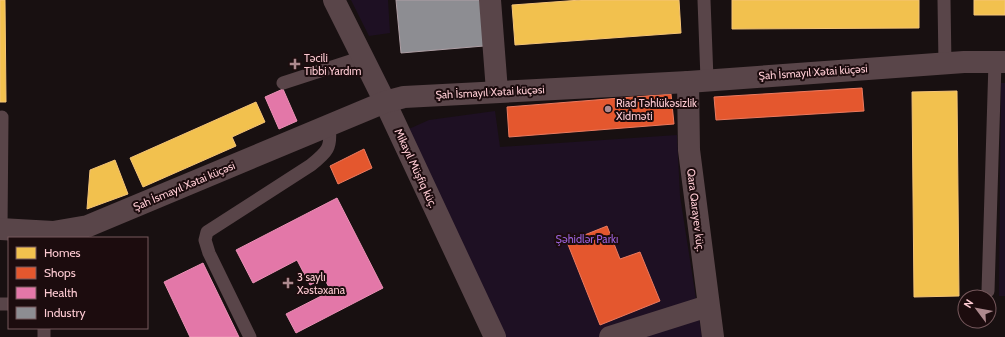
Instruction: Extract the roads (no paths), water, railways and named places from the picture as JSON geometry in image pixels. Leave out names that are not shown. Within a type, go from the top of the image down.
[{"type":"street","name":"Mikayıl Müşfiq küç.","points":[[334,0],[385,102],[494,337]]},
{"type":"street","points":[[490,0],[497,91]]},
{"type":"street","name":"Şah İsmayıl Xətai küçəsi","points":[[1,229],[53,232],[88,226],[385,102],[404,97],[945,64],[1000,62]]},
{"type":"street","name":"Qara Qarayev küç.","points":[[697,80],[689,150],[713,337]]},
{"type":"street","points":[[610,337],[708,306]]},
{"type":"lane","points":[[697,80],[704,0]]},
{"type":"lane","points":[[944,0],[945,64]]},
{"type":"lane","points":[[283,83],[363,57]]},
{"type":"lane","points":[[988,289],[1000,62]]},
{"type":"lane","points":[[1,229],[2,117]]},
{"type":"lane","points":[[250,337],[209,253],[205,240],[207,232],[311,165],[325,153],[331,140],[329,126]]},
{"type":"place","name":"Təcili Tibbi Yardım","points":[[295,64]]},
{"type":"place","name":"Riad Təhlükəsizlik Xidməti","points":[[608,109]]},
{"type":"place","name":"3 saylı Xəstəxana","points":[[288,283]]},
{"type":"park label","name":"Şəhidlər Parkı","points":[[587,239]]}]
